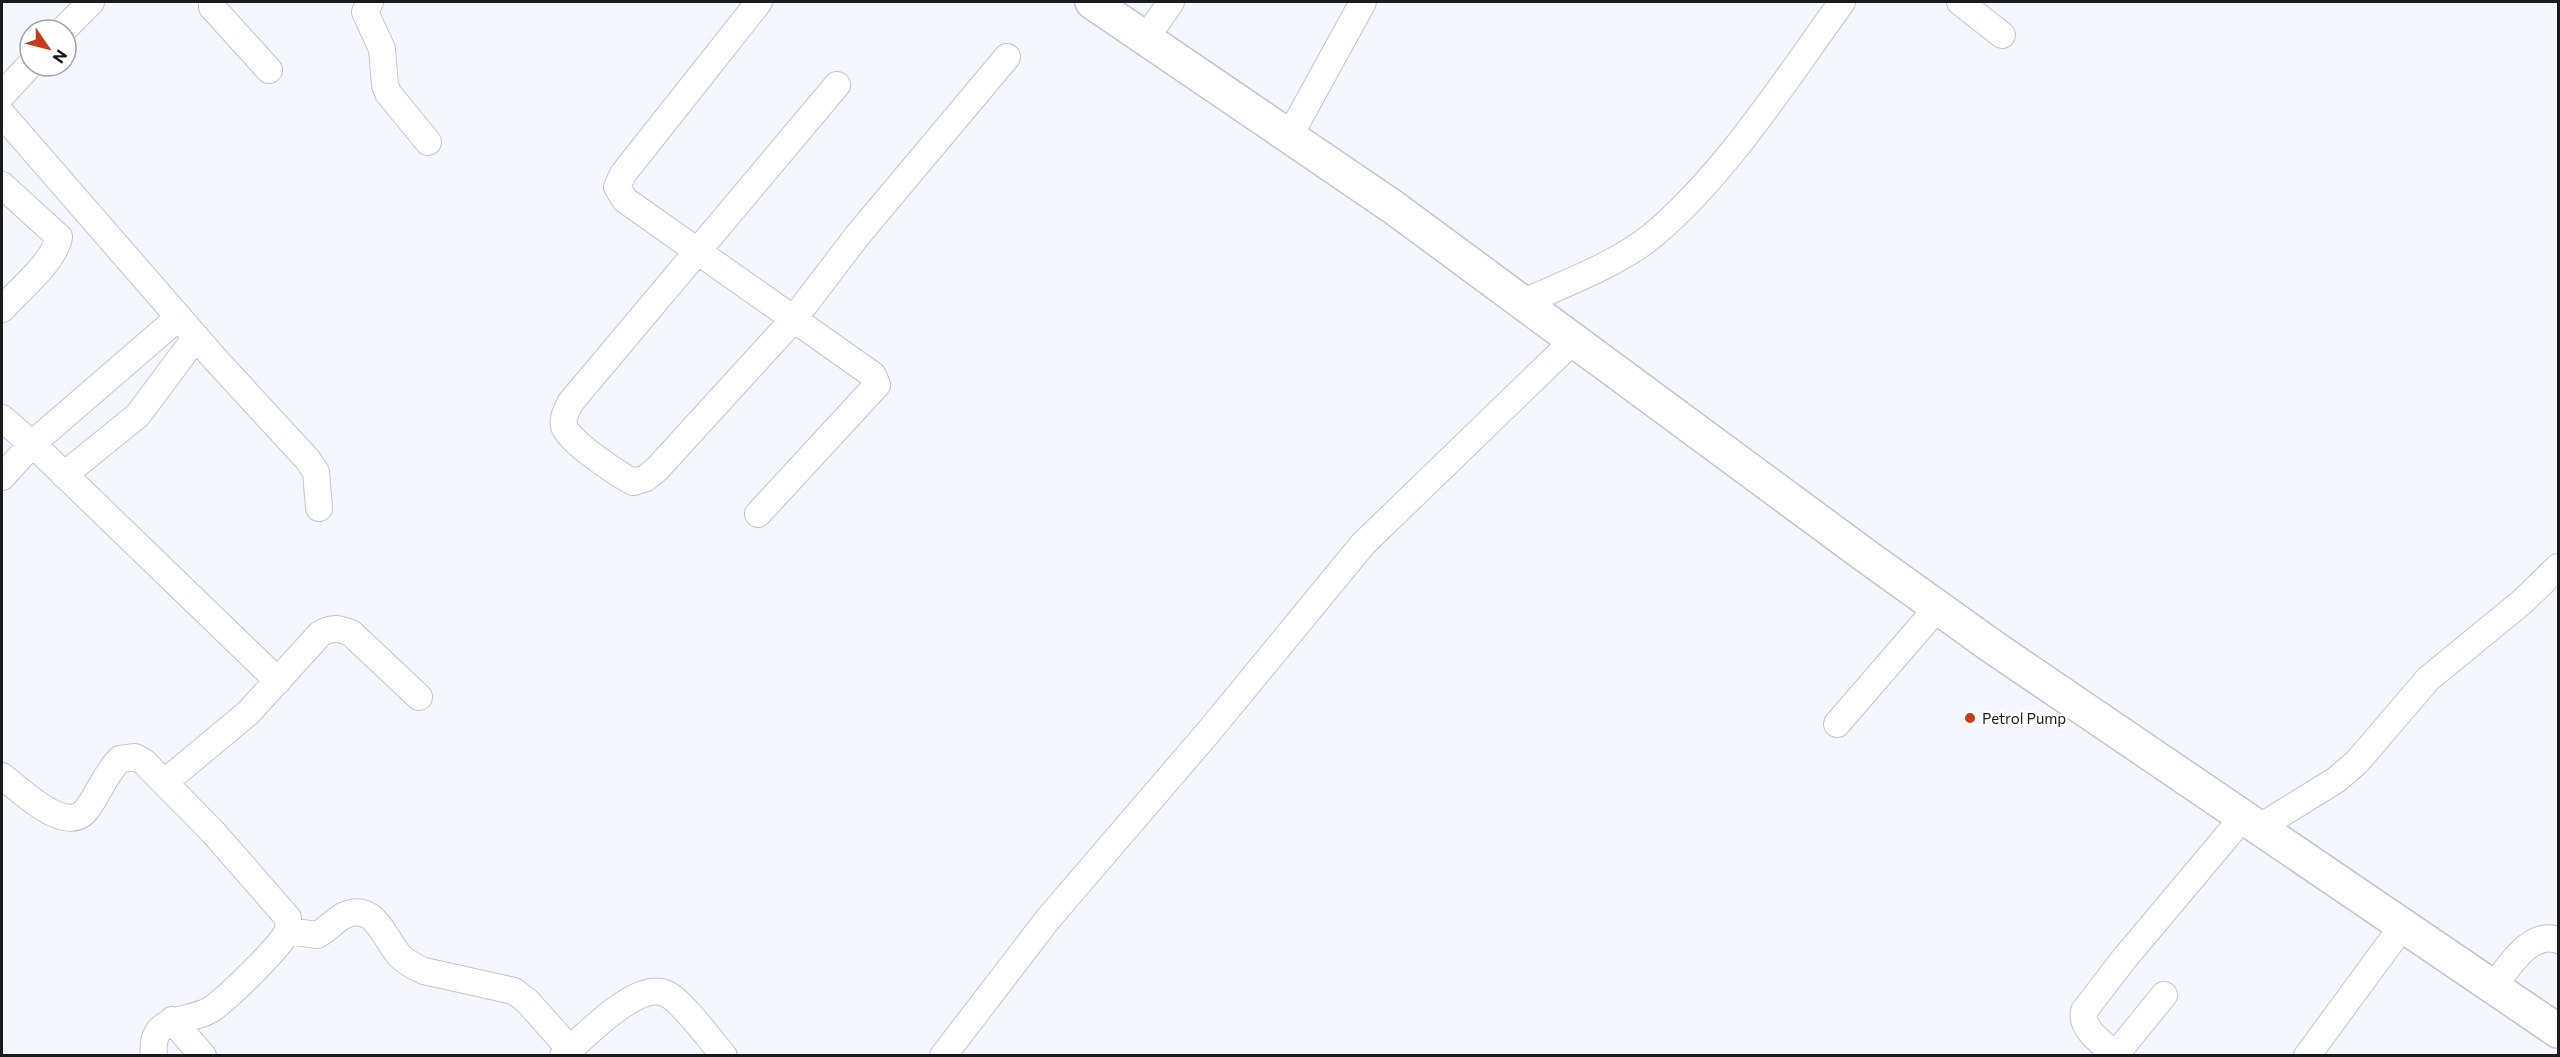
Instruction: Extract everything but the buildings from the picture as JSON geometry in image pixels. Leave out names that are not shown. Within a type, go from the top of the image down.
[{"type":"highway","points":[[1092,2],[1290,135],[1524,302],[1938,607],[2559,1031]]},
{"type":"street","points":[[75,18],[91,2]]},
{"type":"street","points":[[212,2],[212,7],[269,70]]},
{"type":"street","points":[[370,2],[365,12],[382,49],[385,85],[388,93],[428,142]]},
{"type":"street","points":[[758,514],[877,385],[873,375],[625,200],[617,187],[622,174],[759,2]]},
{"type":"street","points":[[1146,38],[1171,2]]},
{"type":"street","points":[[1290,135],[1363,2]]},
{"type":"street","points":[[1524,302],[1598,268],[1652,236],[1728,155],[1842,2]]},
{"type":"street","points":[[1959,2],[2002,35]]},
{"type":"street","points":[[837,85],[698,253],[578,392],[564,418],[564,428],[572,437],[633,482],[646,478],[657,469],[793,320],[857,236],[1007,57]]},
{"type":"street","points":[[2,95],[18,78]]},
{"type":"street","points":[[2,114],[196,337],[308,460],[316,472],[319,508]]},
{"type":"street","points":[[2,185],[59,237],[57,247],[50,258],[2,309]]},
{"type":"street","points":[[2,477],[32,444],[179,317]]},
{"type":"street","points":[[64,475],[150,403],[196,337]]},
{"type":"street","points":[[944,1056],[1048,919],[1211,729],[1363,544],[1575,339]]},
{"type":"street","points":[[2,418],[32,444],[278,681]]},
{"type":"street","points":[[2164,995],[2116,1055],[2086,1027],[2082,1020],[2084,1011],[2124,959],[2252,821],[2336,780],[2357,762],[2428,679],[2522,602],[2559,567]]},
{"type":"street","points":[[1837,724],[1938,607]]},
{"type":"street","points":[[165,782],[234,726],[320,634],[330,628],[339,628],[351,633],[419,697]]},
{"type":"street","points":[[2,776],[64,819],[77,819],[86,811],[109,770],[120,759],[135,757],[144,762],[165,782],[288,918],[288,931],[232,992],[210,1011],[194,1017],[172,1020],[159,1031],[153,1041],[154,1056]]},
{"type":"street","points":[[288,931],[317,935],[343,916],[358,912],[367,913],[377,921],[400,956],[413,966],[423,971],[513,991],[527,1001],[567,1052],[609,1014],[636,997],[655,991],[667,993],[677,1001],[724,1056]]},
{"type":"street","points":[[2307,1056],[2404,924]]},
{"type":"street","points":[[2494,986],[2529,945],[2541,939],[2559,940]]},
{"type":"street","points":[[172,1020],[203,1056]]},
{"type":"place","name":"Petrol Pump","points":[[1970,718]]}]
